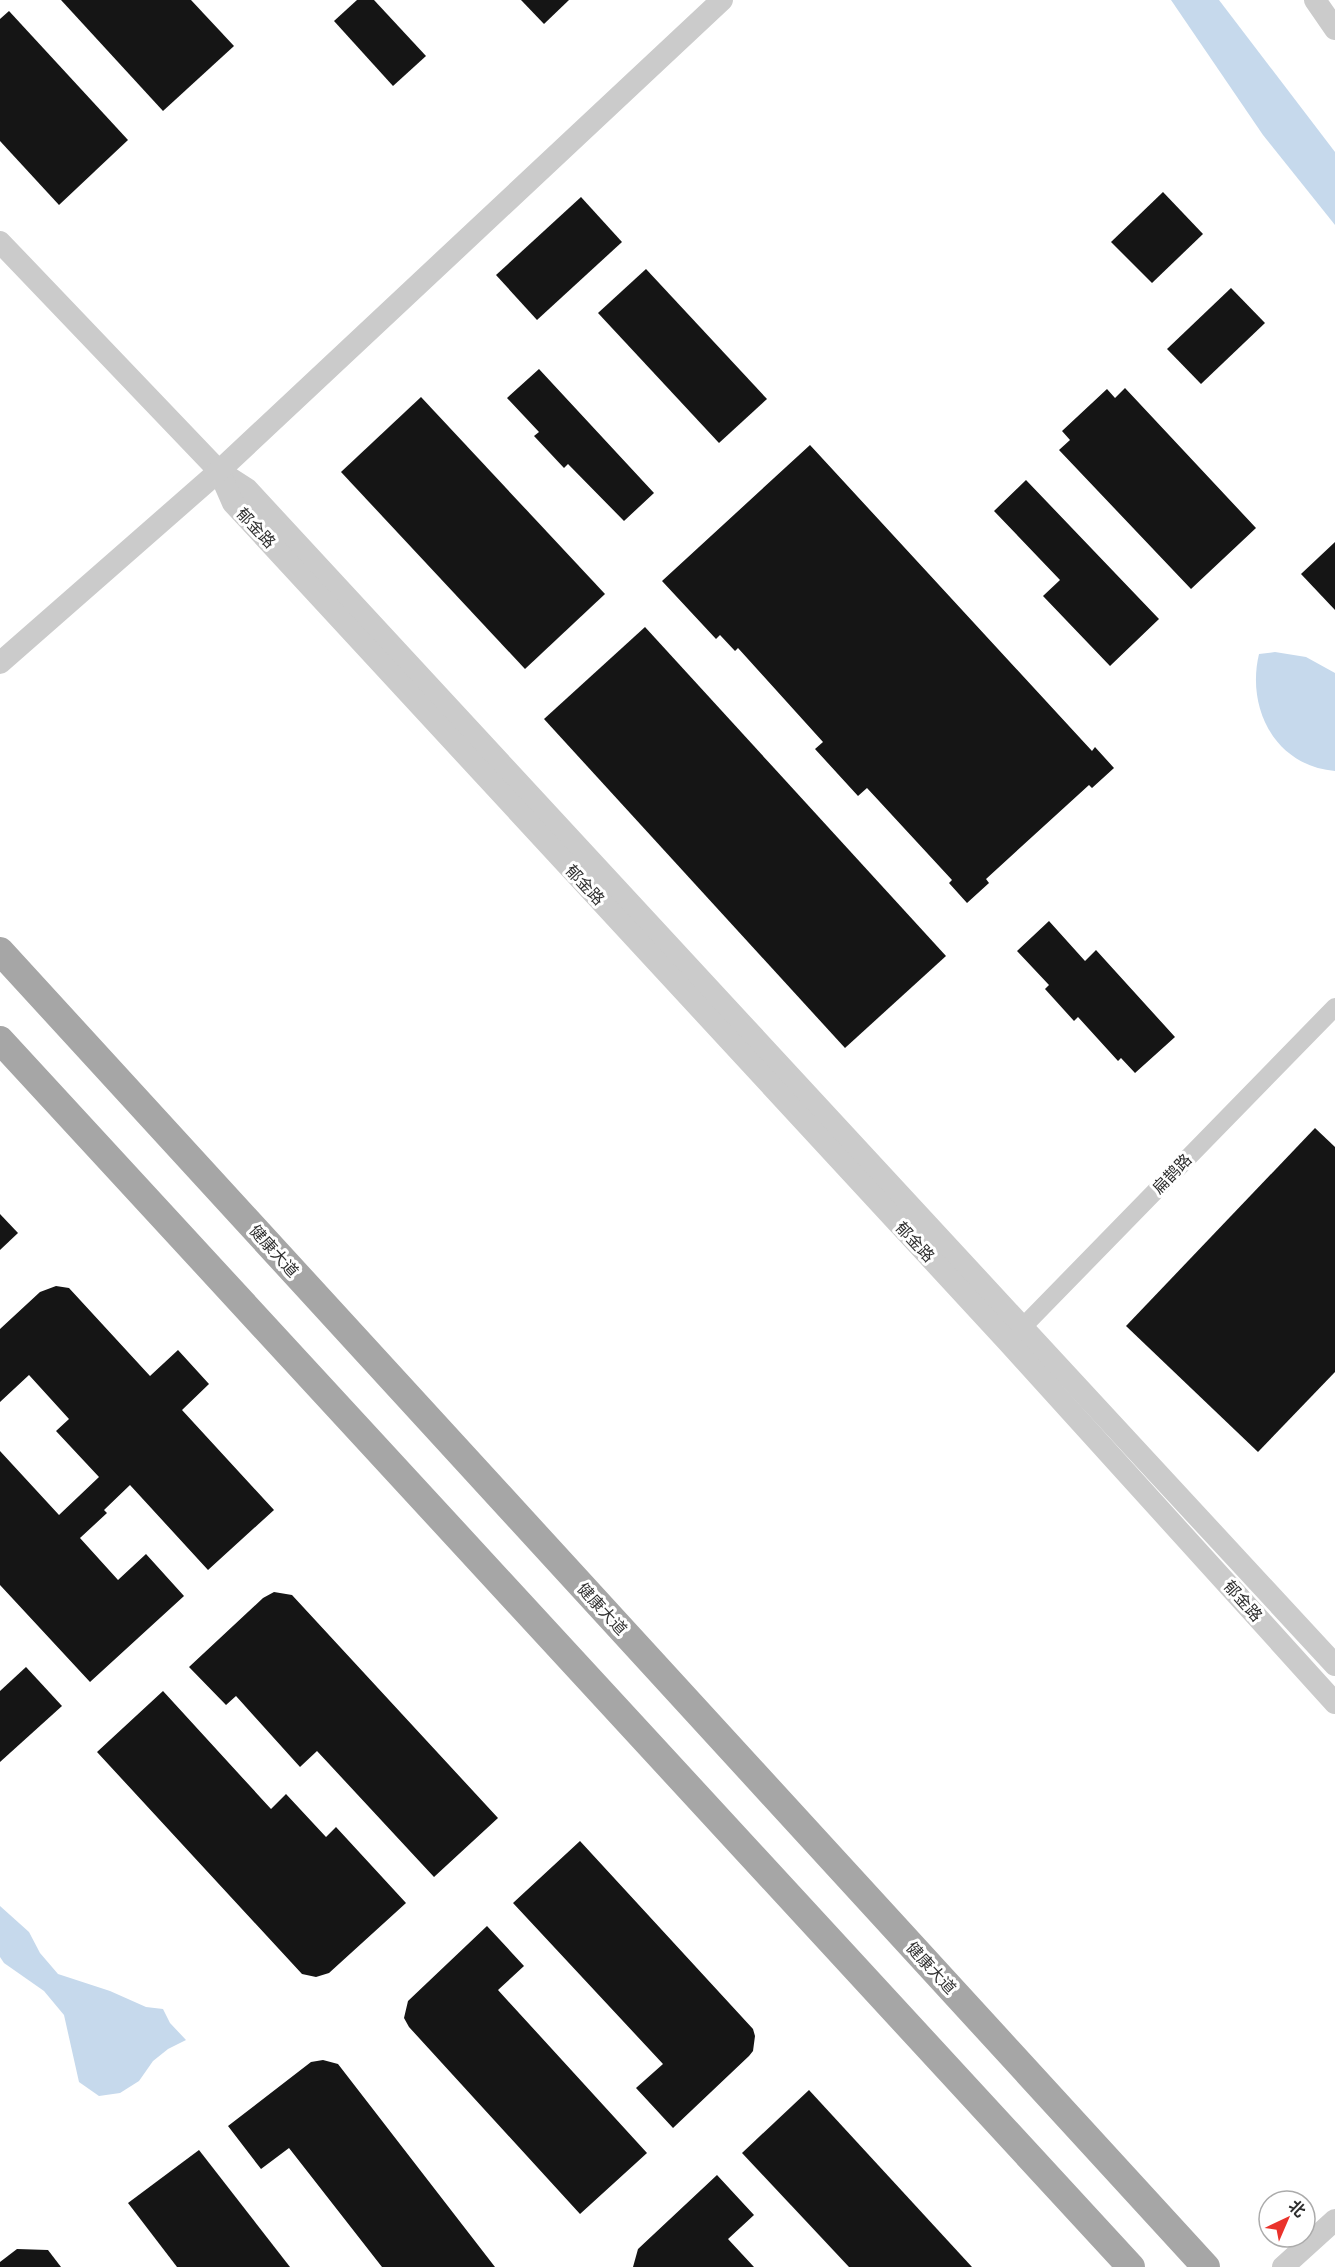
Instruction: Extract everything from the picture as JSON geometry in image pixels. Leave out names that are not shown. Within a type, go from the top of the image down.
[{"type":"main road","name":"健康大道","points":[[0,951],[1206,2267]]},
{"type":"main road","points":[[0,1040],[1131,2267]]},
{"type":"street","points":[[0,663],[219,471],[722,0]]},
{"type":"street","points":[[1315,0],[1335,29]]},
{"type":"street","points":[[0,242],[219,471]]},
{"type":"street","name":"郁金路","points":[[219,471],[232,503],[1016,1335],[1335,1665]]},
{"type":"street","name":"扁鹊路","points":[[1016,1335],[1335,1007]]},
{"type":"street","name":"郁金路","points":[[1016,1335],[1335,1703]]},
{"type":"street","points":[[1283,2267],[1335,2220]]},
{"type":"water","points":[[1171,0],[1219,0],[1335,152],[1335,225],[1263,135]]},
{"type":"water","points":[[1275,652],[1306,657],[1335,673],[1335,771],[1314,767],[1296,758],[1281,746],[1270,731],[1257,694],[1256,674],[1259,654]]},
{"type":"water","points":[[0,1906],[29,1932],[40,1953],[58,1974],[110,1991],[146,2007],[163,2009],[170,2023],[186,2040],[168,2049],[153,2061],[139,2081],[120,2093],[99,2096],[79,2082],[64,2015],[44,1991],[4,1963],[0,1957]]},
{"type":"building","points":[[61,0],[191,0],[234,46],[163,111]]},
{"type":"building","points":[[357,0],[374,0],[426,56],[393,86],[334,21]]},
{"type":"building","points":[[521,0],[569,0],[544,24]]},
{"type":"building","points":[[9,11],[128,140],[59,205],[0,141],[0,19]]},
{"type":"building","points":[[1163,192],[1203,234],[1152,283],[1111,242]]},
{"type":"building","points":[[581,197],[622,242],[537,320],[496,275]]},
{"type":"building","points":[[646,269],[767,399],[719,443],[598,313]]},
{"type":"building","points":[[1231,288],[1265,323],[1201,384],[1167,349]]},
{"type":"building","points":[[539,369],[654,493],[624,521],[568,464],[564,468],[534,436],[539,432],[507,398]]},
{"type":"building","points":[[1125,388],[1256,528],[1191,589],[1059,450],[1070,440],[1062,431],[1107,389],[1115,398]]},
{"type":"building","points":[[421,397],[605,594],[525,669],[341,472]]},
{"type":"building","points":[[810,445],[1092,751],[1095,747],[1114,768],[1092,788],[1089,785],[986,879],[989,883],[967,903],[949,883],[952,880],[867,788],[858,796],[815,749],[823,742],[738,648],[735,651],[720,635],[716,639],[662,581]]},
{"type":"building","points":[[1026,480],[1159,619],[1110,666],[1043,596],[1060,580],[994,511]]},
{"type":"building","points":[[1335,542],[1335,610],[1301,574]]},
{"type":"building","points":[[645,627],[946,956],[845,1048],[544,719]]},
{"type":"building","points":[[1049,921],[1085,961],[1096,950],[1175,1037],[1135,1073],[1121,1058],[1118,1061],[1078,1017],[1074,1021],[1045,989],[1049,985],[1017,951]]},
{"type":"building","points":[[1315,1128],[1335,1147],[1335,1372],[1258,1452],[1126,1326]]},
{"type":"building","points":[[0,1214],[18,1233],[0,1250]]},
{"type":"building","points":[[56,1286],[69,1288],[150,1376],[178,1350],[209,1384],[182,1410],[274,1510],[208,1570],[130,1485],[104,1510],[107,1513],[80,1538],[118,1580],[146,1554],[184,1596],[90,1682],[0,1585],[0,1451],[59,1515],[99,1477],[56,1431],[69,1419],[29,1375],[0,1402],[0,1329],[40,1292]]},
{"type":"building","points":[[274,1592],[292,1595],[498,1818],[434,1877],[317,1751],[300,1767],[236,1696],[226,1705],[189,1667],[263,1598]]},
{"type":"building","points":[[26,1667],[62,1706],[0,1762],[0,1691]]},
{"type":"building","points":[[163,1691],[271,1809],[286,1794],[326,1837],[336,1827],[406,1903],[329,1973],[316,1977],[302,1974],[97,1752]]},
{"type":"building","points":[[580,1841],[753,2029],[755,2036],[753,2051],[749,2056],[673,2128],[636,2088],[663,2064],[513,1903]]},
{"type":"building","points":[[487,1926],[524,1966],[498,1990],[647,2153],[580,2214],[409,2027],[404,2018],[408,2001]]},
{"type":"building","points":[[323,2060],[338,2064],[495,2267],[382,2267],[289,2148],[261,2169],[228,2126],[311,2062]]},
{"type":"building","points":[[809,2090],[972,2267],[849,2267],[742,2153]]},
{"type":"building","points":[[199,2150],[290,2267],[177,2267],[128,2203]]},
{"type":"building","points":[[717,2175],[754,2215],[728,2239],[754,2267],[633,2267],[638,2249]]},
{"type":"building","points":[[17,2249],[48,2250],[61,2267],[0,2267],[0,2262]]}]
